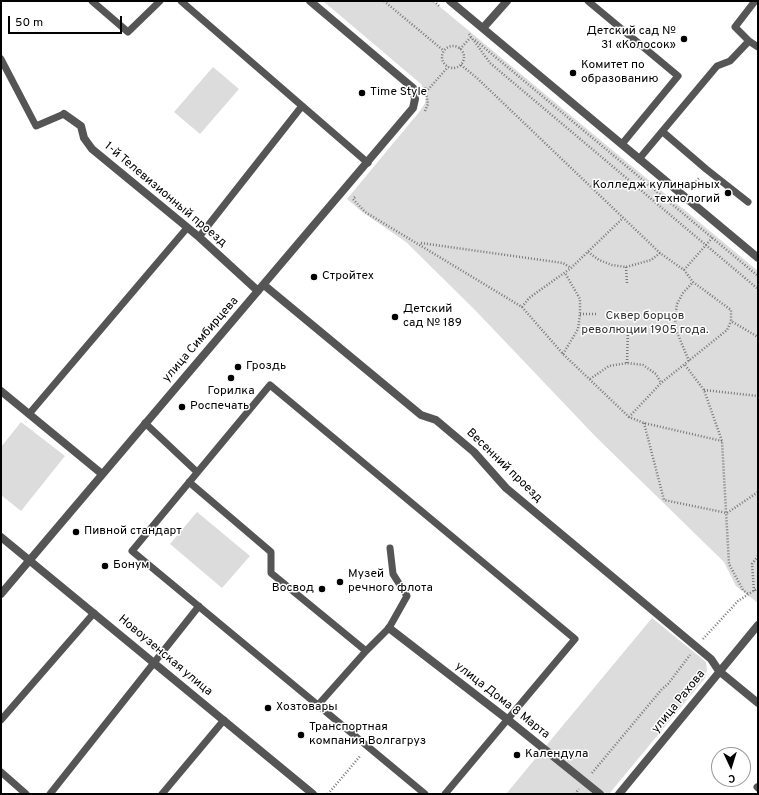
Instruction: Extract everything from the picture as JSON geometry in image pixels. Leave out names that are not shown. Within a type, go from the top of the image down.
[{"type":"street","points":[[310,1],[413,88],[415,99]]},
{"type":"street","points":[[450,1],[758,258]]},
{"type":"street","points":[[483,28],[507,1]]},
{"type":"street","name":"улица Симбирцева","points":[[1,594],[368,162],[413,108],[415,99]]},
{"type":"street","name":"1-й Телевизионный проезд","points":[[64,114],[81,126],[84,138],[92,149],[261,288]]},
{"type":"street","name":"Весенний проезд","points":[[261,288],[421,416],[436,420],[447,429],[474,452],[506,488],[711,659],[719,671],[758,703]]},
{"type":"street","points":[[1,391],[102,474]]},
{"type":"street","name":"Новоузенская улица","points":[[1,537],[313,794]]},
{"type":"street","name":"улица Рахова","points":[[619,794],[758,625]]},
{"type":"street","name":"улица Дома 8 Марта","points":[[389,628],[508,719],[586,781],[600,794]]},
{"type":"lane","points":[[92,1],[128,32],[160,1]]},
{"type":"lane","points":[[181,1],[368,162]]},
{"type":"lane","points":[[588,1],[678,76],[622,144]]},
{"type":"lane","points":[[755,1],[735,26],[758,47]]},
{"type":"lane","points":[[639,159],[717,66],[730,62],[750,41]]},
{"type":"lane","points":[[1,59],[36,126],[64,114]]},
{"type":"lane","points":[[199,238],[302,106]]},
{"type":"lane","points":[[663,132],[706,169],[748,202]]},
{"type":"lane","points":[[29,414],[187,228]]},
{"type":"lane","points":[[424,794],[132,551],[270,385],[575,639],[445,794]]},
{"type":"lane","points":[[145,423],[197,472]]},
{"type":"lane","points":[[189,482],[271,552],[271,573],[366,650]]},
{"type":"lane","points":[[318,705],[366,650],[389,628],[407,596],[393,574],[390,548]]},
{"type":"lane","points":[[50,794],[199,606]]},
{"type":"lane","points":[[1,720],[94,613]]},
{"type":"lane","points":[[162,794],[224,720]]},
{"type":"lane","points":[[1,772],[26,794]]},
{"type":"path","points":[[384,1],[444,51]]},
{"type":"path","points":[[434,1],[444,10]]},
{"type":"path","points":[[465,27],[490,63],[758,289]]},
{"type":"path","points":[[460,49],[471,36],[758,276]]},
{"type":"path","points":[[444,51],[453,47],[460,49],[463,55],[461,65]]},
{"type":"path","points":[[444,51],[443,61],[448,67],[454,68],[461,65]]},
{"type":"path","points":[[461,65],[477,78],[660,253],[684,270],[692,282],[731,310],[732,321],[727,330],[661,383],[629,417]]},
{"type":"path","points":[[415,99],[427,91],[448,67]]},
{"type":"path","points":[[423,114],[428,104],[427,91],[424,86]]},
{"type":"path","points":[[684,196],[706,169]]},
{"type":"path","points":[[358,193],[353,199],[365,212],[522,307],[563,354],[629,417],[644,423],[722,441]]},
{"type":"path","points":[[522,307],[529,298],[572,268],[623,218]]},
{"type":"path","points":[[684,270],[721,228]]},
{"type":"path","points":[[418,243],[563,263],[572,268]]},
{"type":"path","points":[[588,252],[599,260],[612,265],[626,267],[651,260],[660,253]]},
{"type":"path","points":[[626,267],[627,284]]},
{"type":"path","points":[[563,354],[578,330],[580,314],[580,299],[565,273]]},
{"type":"path","points":[[690,361],[676,330],[675,318],[677,304],[683,293],[692,282]]},
{"type":"path","points":[[580,314],[596,314]]},
{"type":"path","points":[[660,317],[675,318]]},
{"type":"path","points":[[732,321],[758,337]]},
{"type":"path","points":[[627,363],[628,328]]},
{"type":"path","points":[[590,379],[609,366],[627,363],[643,365],[656,374],[661,383]]},
{"type":"path","points":[[685,365],[704,390],[722,441],[729,564],[743,590],[748,594]]},
{"type":"path","points":[[704,390],[758,396]]},
{"type":"path","points":[[644,423],[664,500],[727,513],[758,492]]},
{"type":"path","points":[[754,591],[752,564],[758,556]]},
{"type":"path","points":[[575,794],[662,689],[668,684],[696,647],[738,601],[758,588]]},
{"type":"path","points":[[328,794],[368,747]]},
{"type":"green space","name":"Сквер борцов революции 1905 года.","points":[[323,1],[433,1],[758,271],[758,603],[736,586],[724,562],[596,437],[475,310],[406,242],[361,211],[347,199],[420,111],[425,103],[426,95],[421,84]]},
{"type":"green space","points":[[213,67],[239,89],[200,134],[174,112]]},
{"type":"green space","points":[[21,422],[65,456],[21,511],[1,495],[1,447]]},
{"type":"green space","points":[[197,512],[250,556],[222,588],[170,544]]},
{"type":"green space","points":[[652,618],[706,662],[707,670],[705,678],[609,794],[506,794]]},
{"type":"place","name":"Детский сад № 31 «Колосок»","points":[[684,39]]},
{"type":"place","name":"Комитет по образованию","points":[[573,73]]},
{"type":"place","name":"Time Style","points":[[362,93]]},
{"type":"place","name":"Колледж кулинарных технологий","points":[[728,193]]},
{"type":"place","name":"Стройтех","points":[[314,277]]},
{"type":"place","name":"Детский сад № 189","points":[[395,317]]},
{"type":"place","name":"Гроздь","points":[[238,367]]},
{"type":"place","name":"Горилка","points":[[231,378]]},
{"type":"place","name":"Роспечать","points":[[182,407]]},
{"type":"place","name":"Пивной стандарт","points":[[76,532]]},
{"type":"place","name":"Бонум","points":[[105,566]]},
{"type":"place","name":"Музей речного флота","points":[[340,582]]},
{"type":"place","name":"Восвод","points":[[322,589]]},
{"type":"place","name":"Хозтовары","points":[[268,708]]},
{"type":"place","name":"Транспортная компания Волгагруз","points":[[301,735]]},
{"type":"place","name":"Календула","points":[[517,755]]}]
